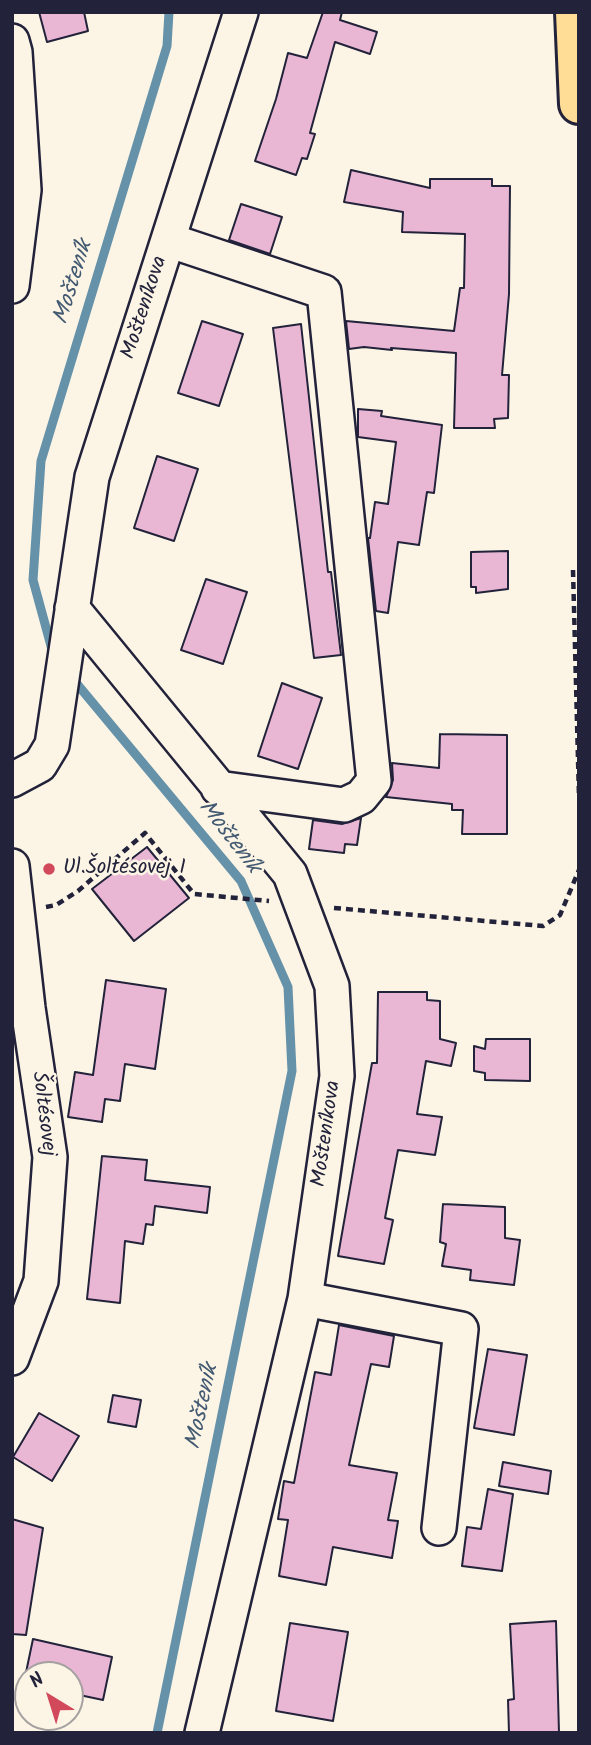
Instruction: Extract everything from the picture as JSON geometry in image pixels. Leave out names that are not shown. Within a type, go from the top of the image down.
[{"type":"main road","points":[[575,12],[579,104]]},
{"type":"street","name":"Mošteníkova","points":[[12,780],[40,765],[52,745],[92,477],[241,12]]},
{"type":"street","points":[[12,41],[15,52],[24,190],[12,285]]},
{"type":"street","points":[[168,240],[324,292],[374,781],[361,797],[344,805],[218,788]]},
{"type":"street","name":"Mošteníkova","points":[[72,608],[290,874],[332,986],[337,1076],[305,1298],[202,1733]]},
{"type":"street","name":"Šoltésovej","points":[[12,866],[18,913],[20,1012],[50,1157],[41,1281],[12,1358]]},
{"type":"street","points":[[305,1298],[461,1329],[439,1528]]},
{"type":"path","points":[[573,570],[579,797]]},
{"type":"path","points":[[18,913],[56,905],[78,891],[145,833],[194,894],[543,926],[560,915],[579,870]]},
{"type":"building","points":[[39,12],[84,12],[88,31],[47,42]]},
{"type":"building","points":[[323,12],[342,12],[340,20],[377,32],[370,54],[335,42],[310,133],[315,134],[307,159],[302,158],[296,175],[255,161],[288,53],[307,58]]},
{"type":"building","points":[[351,170],[430,188],[430,179],[492,179],[492,186],[510,186],[509,294],[502,375],[509,375],[508,418],[494,419],[495,428],[454,428],[456,353],[391,348],[392,350],[364,347],[349,349],[346,321],[454,331],[460,288],[464,288],[465,234],[402,232],[403,212],[344,202]]},
{"type":"building","points":[[241,204],[282,217],[270,254],[229,240]]},
{"type":"building","points":[[202,321],[243,334],[219,406],[178,393]]},
{"type":"building","points":[[301,324],[328,572],[331,572],[341,655],[314,658],[273,328]]},
{"type":"building","points":[[358,409],[382,411],[381,416],[442,425],[434,493],[427,492],[419,545],[398,542],[388,613],[376,611],[368,538],[375,502],[388,504],[396,442],[358,437]]},
{"type":"building","points":[[157,456],[198,469],[174,541],[134,528]]},
{"type":"building","points":[[508,551],[508,589],[476,593],[476,587],[471,587],[471,552]]},
{"type":"building","points":[[206,579],[247,592],[223,664],[181,650]]},
{"type":"building","points":[[282,683],[322,698],[298,769],[258,756]]},
{"type":"building","points":[[440,734],[507,735],[507,834],[462,834],[463,810],[452,810],[452,804],[386,797],[393,780],[392,763],[439,768]]},
{"type":"building","points":[[361,818],[357,845],[345,844],[344,853],[309,849],[313,820],[342,824]]},
{"type":"building","points":[[147,847],[189,898],[134,941],[92,889]]},
{"type":"building","points":[[106,980],[166,989],[155,1069],[125,1064],[120,1101],[105,1099],[102,1122],[68,1117],[75,1072],[93,1075]]},
{"type":"building","points":[[378,992],[427,992],[427,1000],[440,1001],[440,1039],[456,1043],[451,1066],[426,1061],[417,1114],[442,1117],[435,1155],[398,1150],[385,1218],[393,1220],[384,1264],[338,1256],[372,1063],[377,1063]]},
{"type":"building","points":[[486,1039],[530,1039],[530,1081],[485,1080],[485,1073],[474,1071],[474,1046],[485,1049]]},
{"type":"building","points":[[102,1156],[147,1160],[145,1180],[210,1187],[207,1213],[155,1206],[153,1225],[146,1224],[143,1244],[125,1241],[120,1303],[87,1299]]},
{"type":"building","points":[[443,1204],[505,1207],[505,1238],[520,1240],[514,1285],[470,1280],[471,1270],[442,1266],[446,1244],[440,1242]]},
{"type":"building","points":[[339,1325],[394,1336],[389,1367],[371,1364],[349,1465],[397,1473],[388,1520],[398,1521],[392,1558],[333,1547],[326,1585],[279,1576],[288,1520],[278,1519],[284,1481],[294,1483],[315,1372],[331,1375]]},
{"type":"building","points":[[488,1349],[527,1355],[514,1435],[474,1428]]},
{"type":"building","points":[[113,1395],[141,1400],[136,1427],[108,1422]]},
{"type":"building","points":[[39,1413],[79,1436],[52,1481],[13,1457]]},
{"type":"building","points":[[503,1462],[551,1471],[548,1494],[499,1486]]},
{"type":"building","points":[[488,1489],[513,1494],[502,1571],[462,1566],[467,1527],[481,1529]]},
{"type":"building","points":[[12,1519],[43,1528],[26,1635],[12,1634]]},
{"type":"building","points":[[556,1621],[559,1733],[509,1733],[508,1700],[514,1699],[510,1624]]},
{"type":"building","points":[[290,1623],[348,1632],[333,1721],[276,1711]]},
{"type":"building","points":[[33,1639],[112,1657],[103,1700],[84,1696],[84,1661],[28,1661]]},
{"type":"waterway","name":"Mošteník","points":[[54,657],[33,580],[41,461],[167,46],[169,12]]},
{"type":"waterway","name":"Mošteník","points":[[72,678],[241,881],[288,987],[292,1071],[157,1733]]},
{"type":"place","name":"Ul.Šoltésovej I","points":[[49,869]]}]
